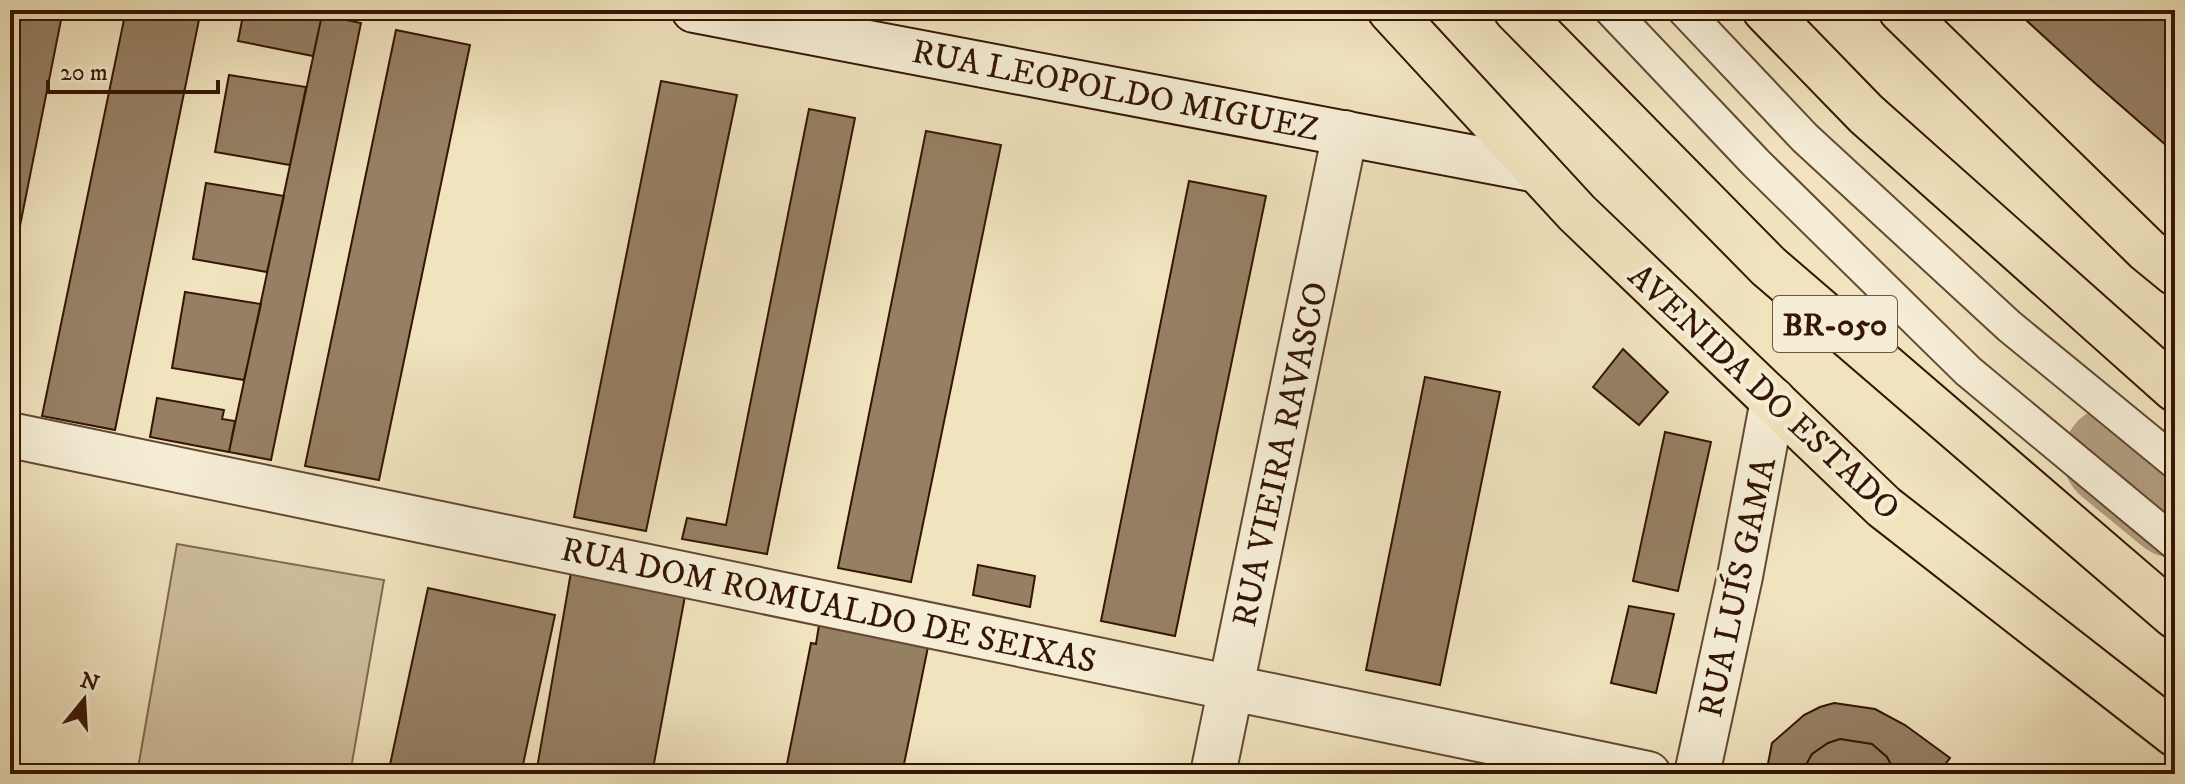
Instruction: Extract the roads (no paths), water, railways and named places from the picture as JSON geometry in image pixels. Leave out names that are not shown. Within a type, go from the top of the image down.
[{"type":"main road","name":"AVENIDA DO ESTADO","points":[[1390,10],[1577,213],[1884,507],[2175,734]]},
{"type":"main road","name":"BR-050","points":[[1516,10],[1768,266],[2175,616]]},
{"type":"main road","points":[[1765,10],[1866,114],[2175,389]]},
{"type":"main road","points":[[1901,10],[2147,250],[2175,273]]},
{"type":"street","name":"RUA LEOPOLDO MIGUEZ","points":[[706,11],[1537,170]]},
{"type":"street","name":"RUA VIEIRA RAVASCO","points":[[1213,774],[1345,133]]},
{"type":"street","name":"RUA LUÍS GAMA","points":[[1697,774],[1740,576],[1773,400]]},
{"type":"street","name":"RUA DOM ROMUALDO DE SEIXAS","points":[[10,435],[1648,774]]},
{"type":"lane","points":[[1611,10],[1756,163],[1968,371],[2175,543]]},
{"type":"lane","points":[[1684,10],[1805,138],[1998,316],[2175,462]]},
{"type":"waterway","points":[[2114,457],[2175,507]]}]
